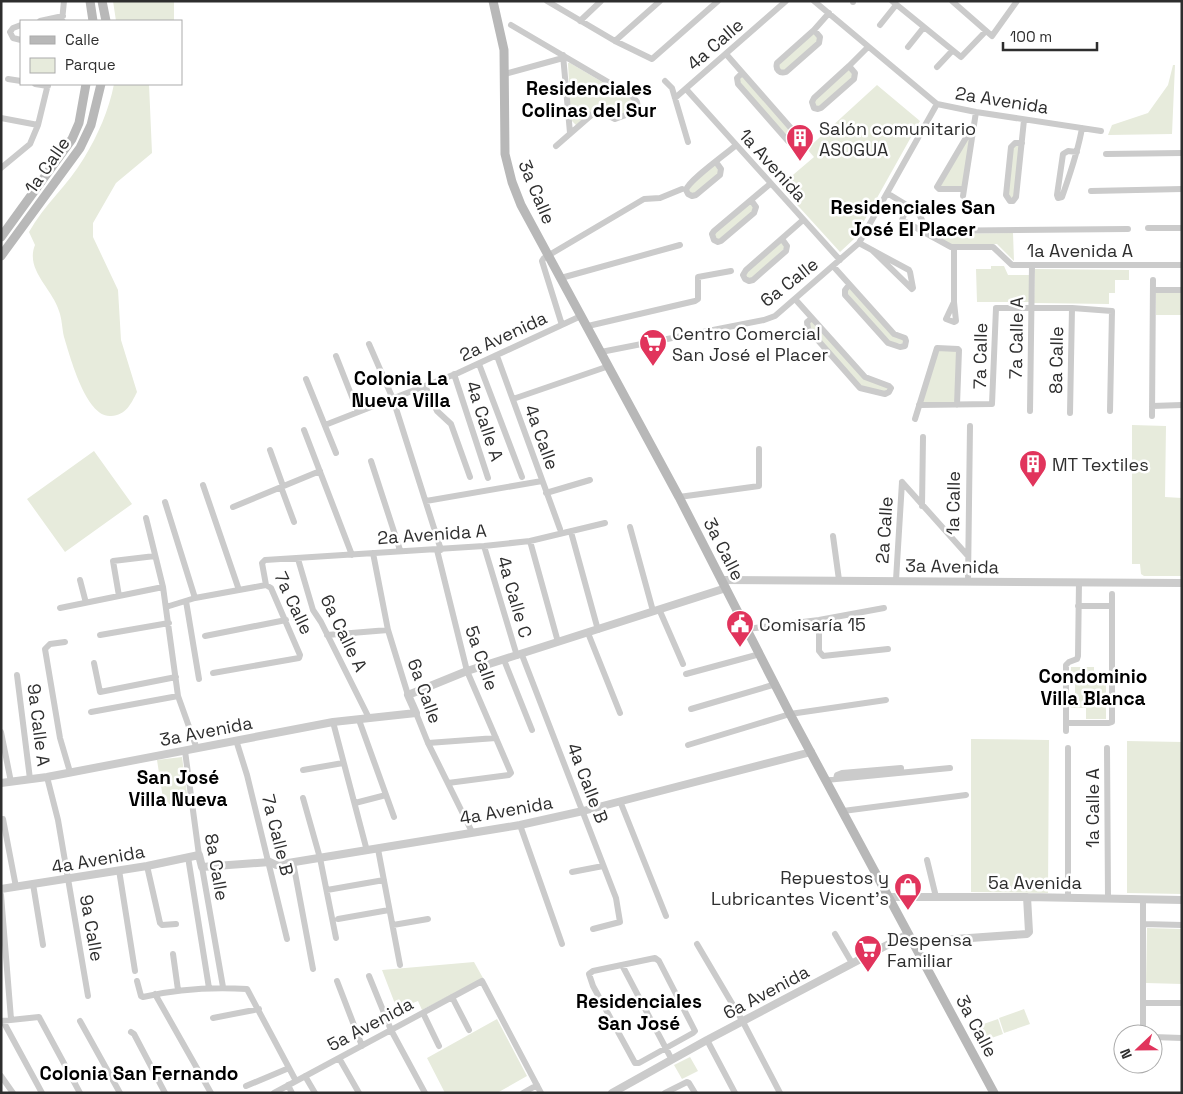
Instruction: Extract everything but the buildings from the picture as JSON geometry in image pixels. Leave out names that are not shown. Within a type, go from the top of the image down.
[{"type":"main road","points":[[90,1],[93,20]]},
{"type":"main road","points":[[102,1],[106,20]]},
{"type":"main road","name":"3a Calle","points":[[493,1],[503,43],[507,165],[521,205],[679,497],[790,714],[812,752],[831,779],[843,811],[994,1093]]},
{"type":"main road","name":"1a Calle","points":[[1,237],[72,139],[78,123],[86,85]]},
{"type":"main road","name":"1a Calle","points":[[1,256],[80,148],[91,124],[101,85]]},
{"type":"street","points":[[62,19],[64,1]]},
{"type":"street","points":[[547,1],[650,59],[654,59],[718,1]]},
{"type":"street","points":[[580,21],[601,1]]},
{"type":"street","points":[[615,41],[660,1]]},
{"type":"street","name":"4a Calle","points":[[675,98],[786,1]]},
{"type":"street","name":"2a Avenida","points":[[814,1],[937,104],[1024,120],[1101,131]]},
{"type":"street","points":[[952,1],[989,33]]},
{"type":"street","points":[[880,25],[894,3],[960,57],[963,57],[975,43],[989,33],[1017,1]]},
{"type":"street","points":[[814,30],[820,37],[819,43],[786,72],[779,71],[777,68],[778,64],[829,14]]},
{"type":"street","points":[[20,25],[13,28],[10,32],[13,38],[20,40]]},
{"type":"street","points":[[511,25],[563,57],[633,96],[638,105],[635,111],[614,119],[601,112],[596,112],[556,146]]},
{"type":"street","points":[[908,47],[924,27]]},
{"type":"street","points":[[849,66],[855,74],[854,79],[821,108],[814,108],[812,102],[814,98],[868,47]]},
{"type":"street","points":[[937,67],[952,50]]},
{"type":"street","points":[[726,54],[797,135],[798,139],[796,142],[788,141],[738,84],[737,78],[742,73]]},
{"type":"street","points":[[505,74],[563,57]]},
{"type":"street","points":[[563,57],[570,133]]},
{"type":"street","points":[[8,79],[20,82]]},
{"type":"street","points":[[665,81],[672,88],[688,142]]},
{"type":"street","points":[[1,168],[30,144],[38,125],[48,85]]},
{"type":"street","name":"1a Avenida","points":[[686,89],[840,260]]},
{"type":"street","name":"6a Calle","points":[[601,352],[775,316],[859,243],[937,104]]},
{"type":"street","points":[[972,137],[967,136],[937,187],[939,189],[964,193],[976,112]]},
{"type":"street","points":[[1,118],[38,125]]},
{"type":"street","points":[[569,118],[575,126],[579,126]]},
{"type":"street","points":[[1022,144],[1014,144],[1011,148],[1006,196],[1010,201],[1013,201],[1016,197],[1022,144],[1024,120]]},
{"type":"street","points":[[1077,152],[1068,151],[1063,154],[1056,195],[1058,198],[1062,197],[1077,152],[1082,128]]},
{"type":"street","points":[[716,162],[721,169],[720,175],[696,195],[688,194],[686,188],[689,185],[716,162],[736,146]]},
{"type":"street","points":[[1106,154],[1182,153]]},
{"type":"street","points":[[751,200],[756,207],[754,213],[721,241],[714,240],[713,232],[751,200],[770,184]]},
{"type":"street","points":[[562,325],[542,261],[548,255],[644,199],[660,198],[682,189]]},
{"type":"street","points":[[1091,191],[1182,189]]},
{"type":"street","name":"1a Avenida A","points":[[887,193],[918,212],[928,233]]},
{"type":"street","name":"1a Avenida A","points":[[908,206],[902,220],[951,247],[993,247],[1012,265],[1182,265]]},
{"type":"street","points":[[782,239],[787,246],[786,251],[753,280],[745,279],[744,273],[746,270],[803,220]]},
{"type":"street","points":[[1148,228],[1182,228]]},
{"type":"street","points":[[928,233],[1128,229]]},
{"type":"street","points":[[859,243],[872,250],[910,272],[912,289],[872,250]]},
{"type":"street","points":[[561,278],[680,245]]},
{"type":"street","name":"7a Calle","points":[[954,247],[954,302]]},
{"type":"street","name":"7a Calle A","points":[[1030,411],[1032,265]]},
{"type":"street","points":[[833,266],[894,334],[905,338],[904,346],[900,347],[888,343],[845,295],[845,290],[849,285]]},
{"type":"street","points":[[588,326],[698,300],[698,277],[731,271]]},
{"type":"street","points":[[1152,416],[1153,280]]},
{"type":"street","points":[[1152,290],[1182,290]]},
{"type":"street","points":[[795,299],[865,377],[889,386],[891,388],[890,391],[884,394],[860,388],[808,328],[807,322],[812,318]]},
{"type":"street","points":[[1032,308],[1112,310],[1110,411]]},
{"type":"street","name":"7a Calle","points":[[957,405],[991,405],[993,403],[996,309],[1032,308]]},
{"type":"street","name":"8a Calle","points":[[1070,413],[1072,308]]},
{"type":"street","name":"2a Avenida","points":[[325,425],[480,364],[581,316]]},
{"type":"street","name":"5a Calle","points":[[369,344],[393,399],[426,501],[467,672],[511,773],[509,775],[448,783]]},
{"type":"street","points":[[915,419],[919,405],[936,350],[939,347],[958,349],[957,405],[919,405]]},
{"type":"street","points":[[336,356],[358,412]]},
{"type":"street","name":"4a Calle","points":[[497,356],[560,529]]},
{"type":"street","points":[[480,364],[522,477]]},
{"type":"street","points":[[513,399],[609,366]]},
{"type":"street","name":"4a Calle A","points":[[454,374],[488,478]]},
{"type":"street","points":[[306,379],[336,453]]},
{"type":"street","points":[[425,386],[437,412],[452,424],[470,477]]},
{"type":"street","points":[[1152,406],[1182,404]]},
{"type":"street","name":"1a Calle","points":[[968,581],[970,426]]},
{"type":"street","points":[[304,430],[352,555]]},
{"type":"street","points":[[923,437],[922,506],[968,556]]},
{"type":"street","points":[[679,497],[759,486],[759,449]]},
{"type":"street","points":[[270,450],[294,522]]},
{"type":"street","points":[[370,461],[400,550]]},
{"type":"street","points":[[233,508],[320,471]]},
{"type":"street","points":[[546,493],[590,480]]},
{"type":"street","points":[[426,501],[542,481]]},
{"type":"street","name":"2a Calle","points":[[896,580],[902,482],[922,506]]},
{"type":"street","points":[[203,485],[239,590]]},
{"type":"street","points":[[165,502],[195,598]]},
{"type":"street","points":[[146,518],[163,587],[178,696],[197,748]]},
{"type":"street","name":"2a Avenida A","points":[[262,563],[265,560],[373,554],[400,550],[439,550],[530,541],[605,523]]},
{"type":"street","points":[[630,526],[656,610],[683,664]]},
{"type":"street","points":[[571,532],[598,630]]},
{"type":"street","points":[[833,536],[839,580]]},
{"type":"street","points":[[530,541],[558,642]]},
{"type":"street","name":"4a Calle C","points":[[484,546],[519,655]]},
{"type":"street","name":"6a Calle","points":[[373,554],[388,630],[408,695],[428,743],[472,832]]},
{"type":"street","points":[[120,596],[113,561],[155,556]]},
{"type":"street","name":"6a Calle A","points":[[298,559],[313,610],[369,718]]},
{"type":"street","name":"7a Calle","points":[[213,673],[299,658],[300,651],[286,620],[270,588],[266,585],[262,563]]},
{"type":"street","points":[[80,580],[86,603]]},
{"type":"street","name":"3a Avenida","points":[[408,695],[467,672],[598,630],[724,584],[839,580],[1182,583]]},
{"type":"street","points":[[1066,731],[1066,665],[1078,657],[1079,582]]},
{"type":"street","points":[[166,607],[195,598],[266,585]]},
{"type":"street","points":[[60,608],[163,587]]},
{"type":"street","points":[[1066,723],[1112,722],[1112,594]]},
{"type":"street","points":[[186,601],[199,679]]},
{"type":"street","points":[[1078,606],[1112,606]]},
{"type":"street","points":[[747,629],[819,620],[884,608]]},
{"type":"street","points":[[205,636],[286,620]]},
{"type":"street","points":[[819,620],[819,651],[822,656],[888,649]]},
{"type":"street","points":[[100,635],[169,623]]},
{"type":"street","points":[[327,635],[388,630]]},
{"type":"street","points":[[588,633],[620,713]]},
{"type":"street","points":[[65,642],[50,644],[45,649],[60,738],[70,772]]},
{"type":"street","points":[[686,674],[760,654]]},
{"type":"street","name":"4a Calle B","points":[[519,655],[583,811],[616,898],[621,921],[593,930]]},
{"type":"street","name":"4a Calle C","points":[[504,660],[532,730]]},
{"type":"street","points":[[94,664],[100,692],[176,677]]},
{"type":"street","name":"9a Calle A","points":[[17,675],[30,779]]},
{"type":"street","points":[[691,709],[776,684]]},
{"type":"street","points":[[91,712],[178,696]]},
{"type":"street","points":[[688,745],[790,714],[886,700]]},
{"type":"street","name":"3a Avenida","points":[[1,783],[47,777],[333,722],[416,713]]},
{"type":"street","points":[[358,720],[394,817]]},
{"type":"street","points":[[333,722],[368,851]]},
{"type":"street","points":[[1,732],[11,782]]},
{"type":"street","points":[[428,743],[496,738]]},
{"type":"street","name":"7a Calle B","points":[[236,740],[270,862],[287,939]]},
{"type":"street","points":[[1068,748],[1068,897]]},
{"type":"street","name":"1a Calle A","points":[[1107,748],[1108,898]]},
{"type":"street","name":"8a Calle","points":[[185,751],[199,855],[223,987]]},
{"type":"street","name":"4a Avenida","points":[[202,867],[270,862],[276,865],[520,825],[620,802],[812,752]]},
{"type":"street","points":[[303,770],[343,763]]},
{"type":"street","points":[[831,779],[950,766]]},
{"type":"street","name":"9a Calle","points":[[47,777],[58,820],[88,996]]},
{"type":"street","points":[[355,803],[386,795]]},
{"type":"street","points":[[843,811],[966,795]]},
{"type":"street","points":[[303,798],[320,858],[336,938]]},
{"type":"street","points":[[620,802],[666,916]]},
{"type":"street","points":[[4,819],[16,887]]},
{"type":"street","points":[[520,825],[562,944]]},
{"type":"street","points":[[378,849],[400,965]]},
{"type":"street","name":"4a Avenida","points":[[1,889],[147,866],[199,855]]},
{"type":"street","points":[[188,857],[209,988]]},
{"type":"street","points":[[927,860],[936,897]]},
{"type":"street","points":[[293,862],[313,969]]},
{"type":"street","points":[[147,866],[160,923],[162,925],[176,924]]},
{"type":"street","points":[[572,872],[603,866]]},
{"type":"street","points":[[119,870],[135,971]]},
{"type":"street","points":[[327,890],[384,880]]},
{"type":"street","points":[[33,884],[43,945]]},
{"type":"street","points":[[1,895],[11,1019]]},
{"type":"street","name":"5a Avenida","points":[[889,897],[1068,897],[1182,900]]},
{"type":"street","name":"6a Avenida","points":[[620,1091],[707,1040],[852,963],[910,938],[1027,934],[1029,932],[1027,897]]},
{"type":"street","points":[[1143,899],[1143,1024]]},
{"type":"street","points":[[338,919],[390,910]]},
{"type":"street","points":[[393,925],[428,919]]},
{"type":"street","points":[[1143,924],[1182,925]]},
{"type":"street","points":[[835,934],[852,963]]},
{"type":"street","points":[[697,944],[743,1022],[780,1093]]},
{"type":"street","points":[[173,954],[178,990]]},
{"type":"street","points":[[655,958],[659,961],[695,1031],[639,1063],[635,1063],[633,1060],[588,977],[594,971],[622,965],[655,958]]},
{"type":"street","points":[[622,965],[672,1060]]},
{"type":"street","points":[[369,976],[391,1030],[425,1093]]},
{"type":"street","points":[[137,980],[141,996],[143,997],[178,990],[223,987],[247,989],[296,1081]]},
{"type":"street","points":[[337,981],[362,1046]]},
{"type":"street","name":"5a Avenida","points":[[274,1093],[480,982],[482,982],[537,1085]]},
{"type":"street","points":[[155,994],[211,1093]]},
{"type":"street","points":[[452,997],[469,1030]]},
{"type":"street","points":[[1143,1003],[1182,1004]]},
{"type":"street","points":[[213,1018],[259,1009]]},
{"type":"street","points":[[422,1013],[439,1046]]},
{"type":"street","points":[[42,1093],[2,1021],[37,1016],[80,1093]]},
{"type":"street","points":[[80,1020],[120,1093]]},
{"type":"street","points":[[131,1032],[134,1034],[165,1093]]},
{"type":"street","points":[[1163,1038],[1182,1038]]},
{"type":"street","points":[[707,1040],[736,1093]]},
{"type":"street","points":[[339,1058],[359,1093]]},
{"type":"street","points":[[246,1086],[289,1068]]},
{"type":"street","points":[[1,1076],[13,1093]]},
{"type":"street","points":[[305,1076],[314,1093]]},
{"type":"street","points":[[665,1093],[685,1082],[690,1083],[695,1093]]},
{"type":"street","points":[[523,1093],[537,1085],[542,1093]]},
{"type":"street","points":[[288,1086],[292,1093]]},
{"type":"green space","points":[[113,1],[174,1],[174,20],[116,20]]},
{"type":"green space","points":[[814,30],[820,39],[785,73],[777,66]]},
{"type":"green space","points":[[568,63],[633,100],[635,106],[631,111],[614,116],[596,108],[576,125],[571,120]]},
{"type":"green space","points":[[1173,65],[1175,65],[1172,134],[1108,135],[1112,125],[1148,113],[1168,85]]},
{"type":"green space","points":[[849,66],[855,75],[820,109],[812,102]]},
{"type":"green space","points":[[742,73],[797,135],[794,143],[738,84]]},
{"type":"green space","points":[[114,85],[149,85],[152,153],[116,183],[93,223],[93,237],[118,290],[121,340],[137,392],[130,405],[121,414],[111,416],[102,414],[94,407],[80,384],[64,337],[61,317],[56,303],[36,271],[33,254],[35,245],[29,232],[78,168],[98,131]]},
{"type":"green space","points":[[877,85],[920,121],[854,239],[840,252],[780,186],[814,157],[807,149]]},
{"type":"green space","points":[[967,136],[972,137],[964,189],[939,189]]},
{"type":"green space","points":[[1022,143],[1015,200],[1006,195],[1011,147]]},
{"type":"green space","points":[[716,162],[721,171],[694,196],[686,188]]},
{"type":"green space","points":[[751,200],[756,209],[720,242],[712,234]]},
{"type":"green space","points":[[1013,233],[1014,261],[997,244],[951,245],[933,234]]},
{"type":"green space","points":[[782,239],[787,246],[749,281],[744,273]]},
{"type":"green space","points":[[991,266],[1004,266],[1008,275],[1029,275],[1029,302],[977,302],[976,269],[991,269]]},
{"type":"green space","points":[[1035,269],[1129,270],[1129,280],[1115,280],[1115,293],[1109,293],[1109,304],[1034,303]]},
{"type":"green space","points":[[849,285],[893,334],[903,337],[906,344],[888,343],[845,290]]},
{"type":"green space","points":[[1156,293],[1182,293],[1182,315],[1156,315]]},
{"type":"green space","points":[[812,318],[865,377],[889,386],[889,392],[860,388],[808,329]]},
{"type":"green space","points":[[958,349],[957,405],[919,405],[936,350]]},
{"type":"green space","points":[[1132,425],[1166,426],[1165,497],[1182,498],[1182,576],[1144,576],[1141,574],[1140,564],[1132,564]]},
{"type":"green space","points":[[94,451],[132,504],[65,552],[27,499]]},
{"type":"green space","points":[[1071,667],[1094,667],[1094,679],[1106,679],[1106,719],[1086,719],[1086,708],[1071,708],[1071,705],[1075,705],[1075,676],[1071,676]]},
{"type":"green space","points":[[971,739],[1049,740],[1048,893],[971,892]]},
{"type":"green space","points":[[1127,741],[1182,742],[1182,894],[1127,893]]},
{"type":"green space","points":[[182,757],[188,801],[164,805],[157,760]]},
{"type":"green space","points":[[1147,928],[1182,929],[1182,984],[1146,983]]},
{"type":"green space","points":[[474,962],[483,978],[422,1010],[418,1001],[397,1009],[382,970]]},
{"type":"green space","points":[[1024,1009],[1030,1024],[1004,1033],[999,1018]]},
{"type":"green space","points":[[497,1019],[527,1076],[497,1093],[445,1093],[427,1058]]},
{"type":"green space","points":[[998,1019],[1003,1034],[977,1043],[972,1028]]},
{"type":"green space","points":[[690,1057],[698,1071],[682,1079],[674,1065]]},
{"type":"place","name":"Salón comunitario ASOGUA","points":[[800,162]]},
{"type":"place","name":"Centro Comercial San José el Placer","points":[[653,367]]},
{"type":"place","name":"MT Textiles","points":[[1033,488]]},
{"type":"place","name":"Comisaría 15","points":[[740,648]]},
{"type":"place","name":"Repuestos y Lubricantes Vicent's","points":[[908,911]]},
{"type":"place","name":"Despensa Familiar","points":[[868,973]]},
{"type":"district","name":"Residenciales Colinas del Sur","points":[[589,99]]},
{"type":"district","name":"Residenciales San José El Placer","points":[[913,218]]},
{"type":"district","name":"Colonia La Nueva Villa","points":[[401,389]]},
{"type":"district","name":"Condominio Villa Blanca","points":[[1093,687]]},
{"type":"district","name":"San José Villa Nueva","points":[[178,788]]},
{"type":"district","name":"Residenciales San José","points":[[639,1012]]},
{"type":"district","name":"Colonia San Fernando","points":[[139,1073]]}]
